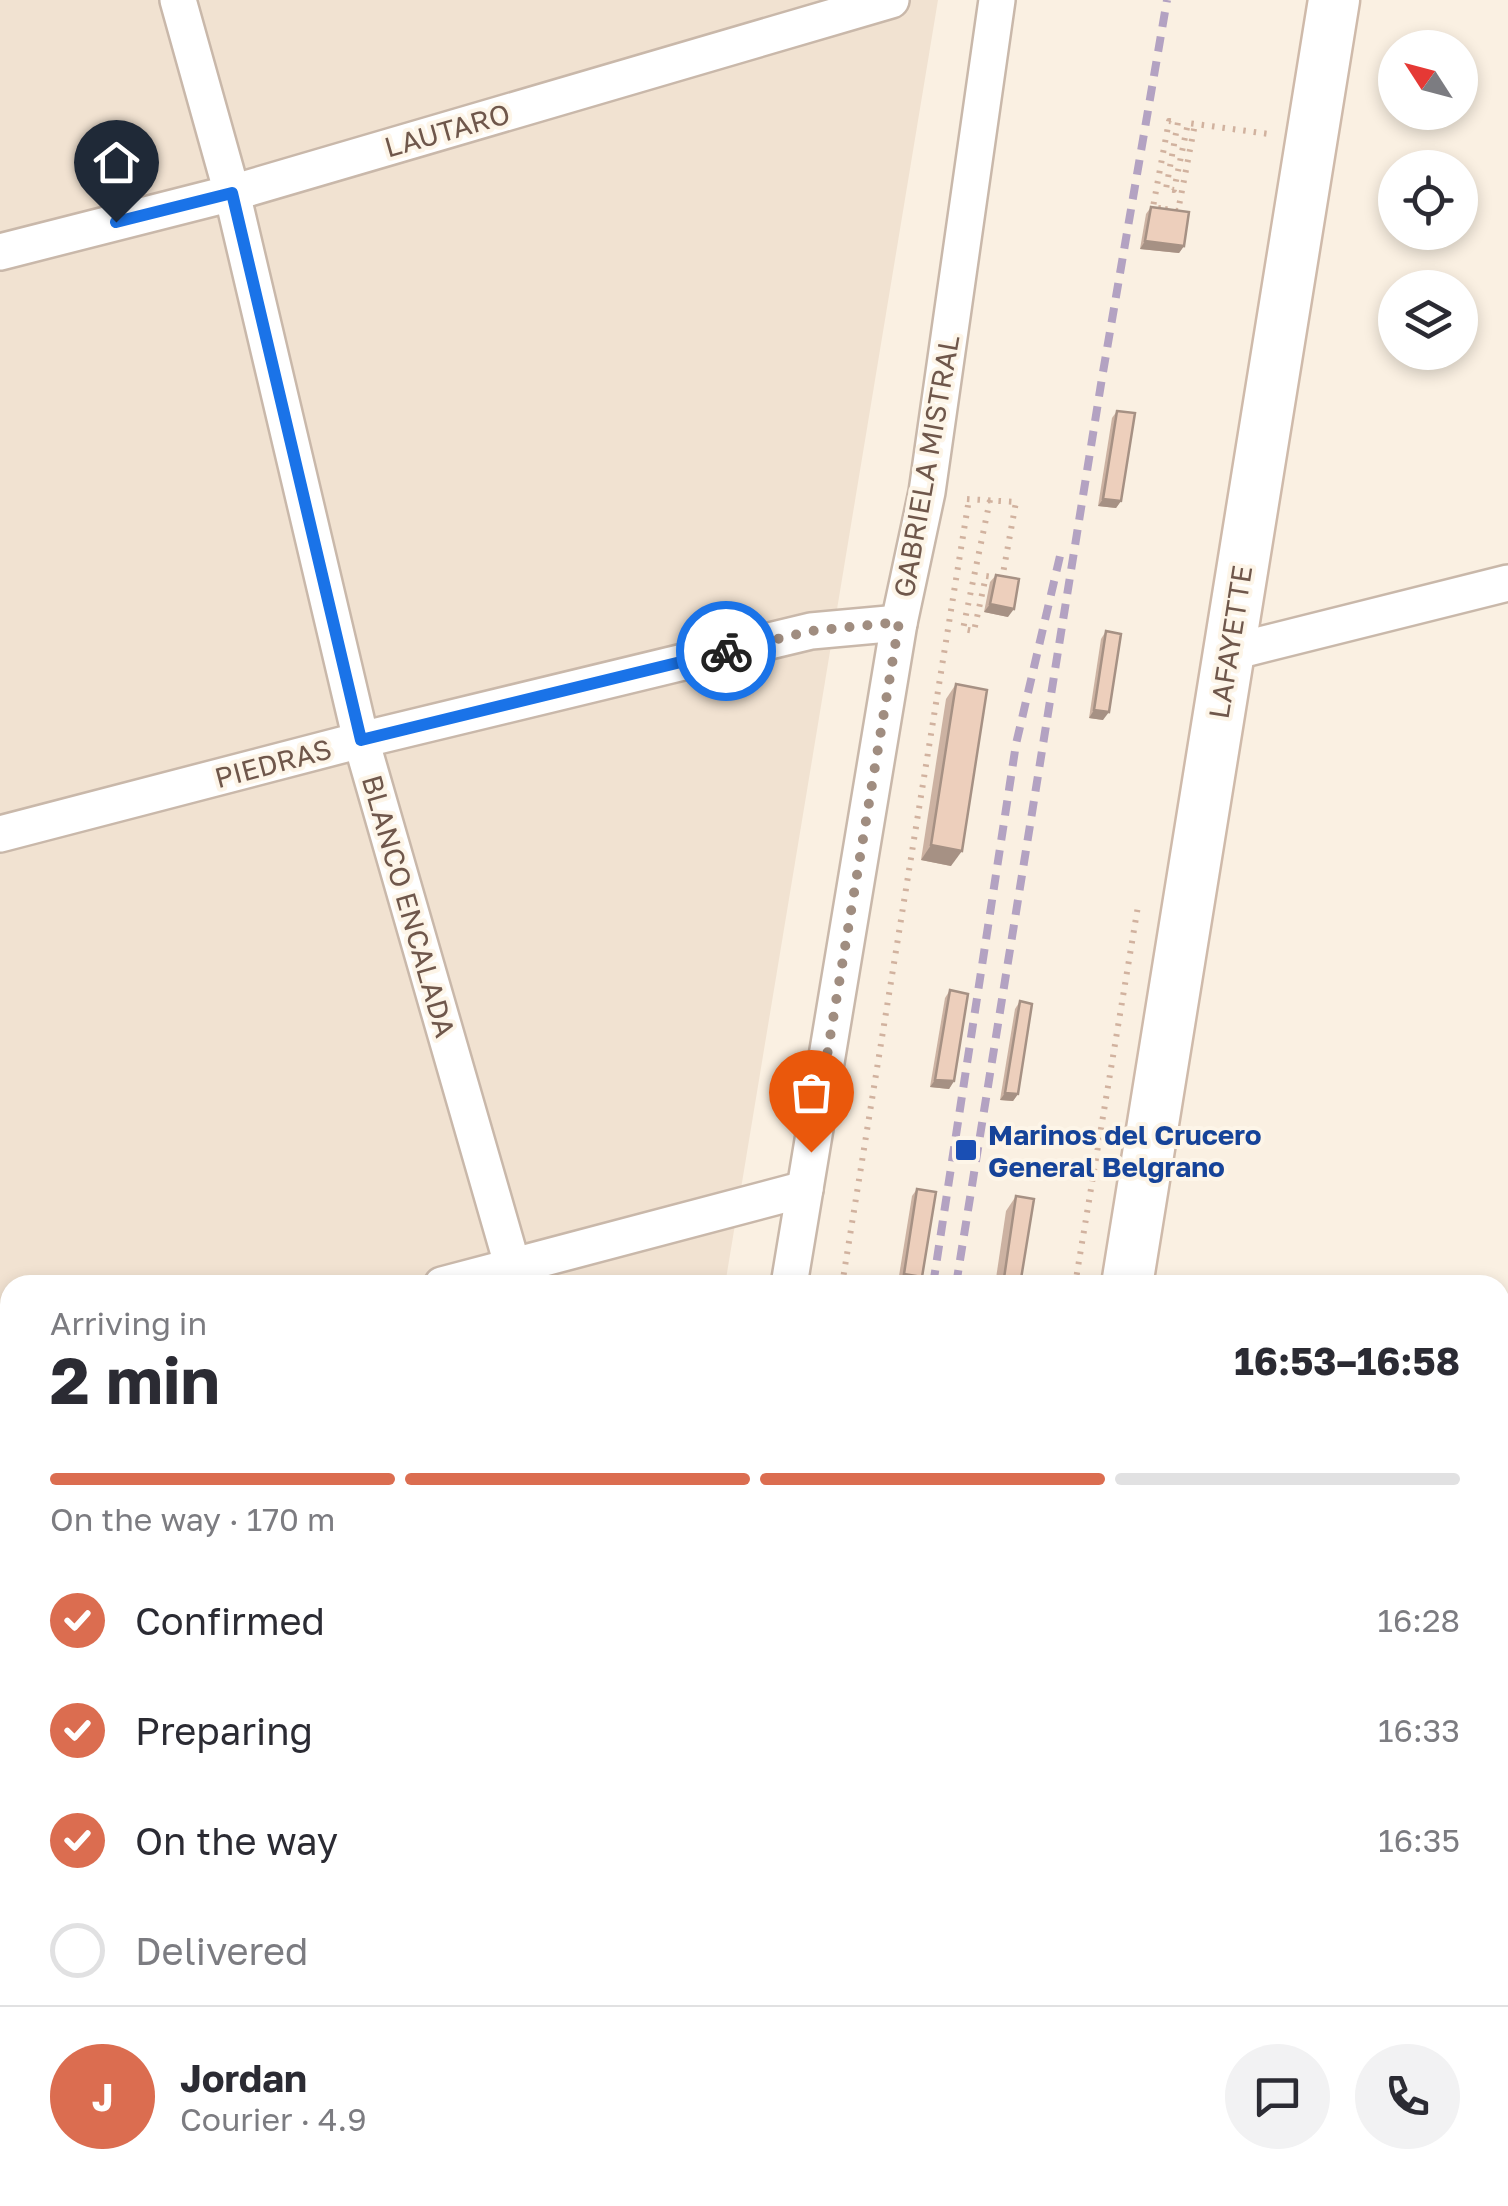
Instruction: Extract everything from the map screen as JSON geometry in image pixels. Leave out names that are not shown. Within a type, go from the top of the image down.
[{"type":"street","name":"BLANCO ENCALADA","points":[[178,0],[232,193],[361,740],[516,1275]]},
{"type":"street","name":"LAUTARO","points":[[0,252],[232,193],[891,0]]},
{"type":"street","name":"GABRIELA MISTRAL","points":[[791,1275],[899,622],[926,492],[996,0]]},
{"type":"street","name":"LAFAYETTE","points":[[1129,1275],[1334,0]]},
{"type":"street","points":[[1228,653],[1508,583]]},
{"type":"street","name":"PIEDRAS","points":[[0,834],[361,740],[811,631],[899,622]]},
{"type":"street","points":[[519,1275],[805,1190]]},
{"type":"path","points":[[1195,124],[1178,211],[1154,207],[1168,120],[1178,122],[1166,190],[1174,190],[1188,123],[1312,140]]},
{"type":"path","points":[[1162,234],[1166,209]]},
{"type":"path","points":[[926,492],[1016,502],[999,596]]},
{"type":"path","points":[[844,1275],[969,499]]},
{"type":"path","points":[[990,500],[963,628],[974,630],[986,576],[1002,578]]},
{"type":"shaded area","points":[[0,0],[938,0],[727,1275],[0,1275]]},
{"type":"building","points":[[1151,207],[1189,212],[1184,246],[1145,241]]},
{"type":"building","points":[[1117,411],[1135,413],[1121,501],[1103,499]]},
{"type":"building","points":[[996,575],[1019,579],[1014,609],[990,604]]},
{"type":"building","points":[[1106,631],[1121,634],[1109,712],[1094,710]]},
{"type":"building","points":[[956,684],[987,690],[962,851],[931,845]]},
{"type":"building","points":[[950,990],[968,994],[954,1081],[935,1080]]},
{"type":"building","points":[[1020,1001],[1032,1004],[1018,1094],[1005,1093]]},
{"type":"building","points":[[917,1189],[936,1192],[922,1275],[904,1274]]},
{"type":"building","points":[[1016,1196],[1034,1199],[1022,1275],[1004,1275]]},
{"type":"railway","points":[[958,1275],[1167,0]]},
{"type":"railway","points":[[935,1275],[1016,744],[1060,556]]},
{"type":"way so far","points":[[726,651],[811,631],[899,622],[811,1152]]},
{"type":"place","name":"Marinos del Crucero General Belgrano","points":[[966,1150]]},
{"type":"route","points":[[116,222],[232,193],[361,740],[726,651]]}]
